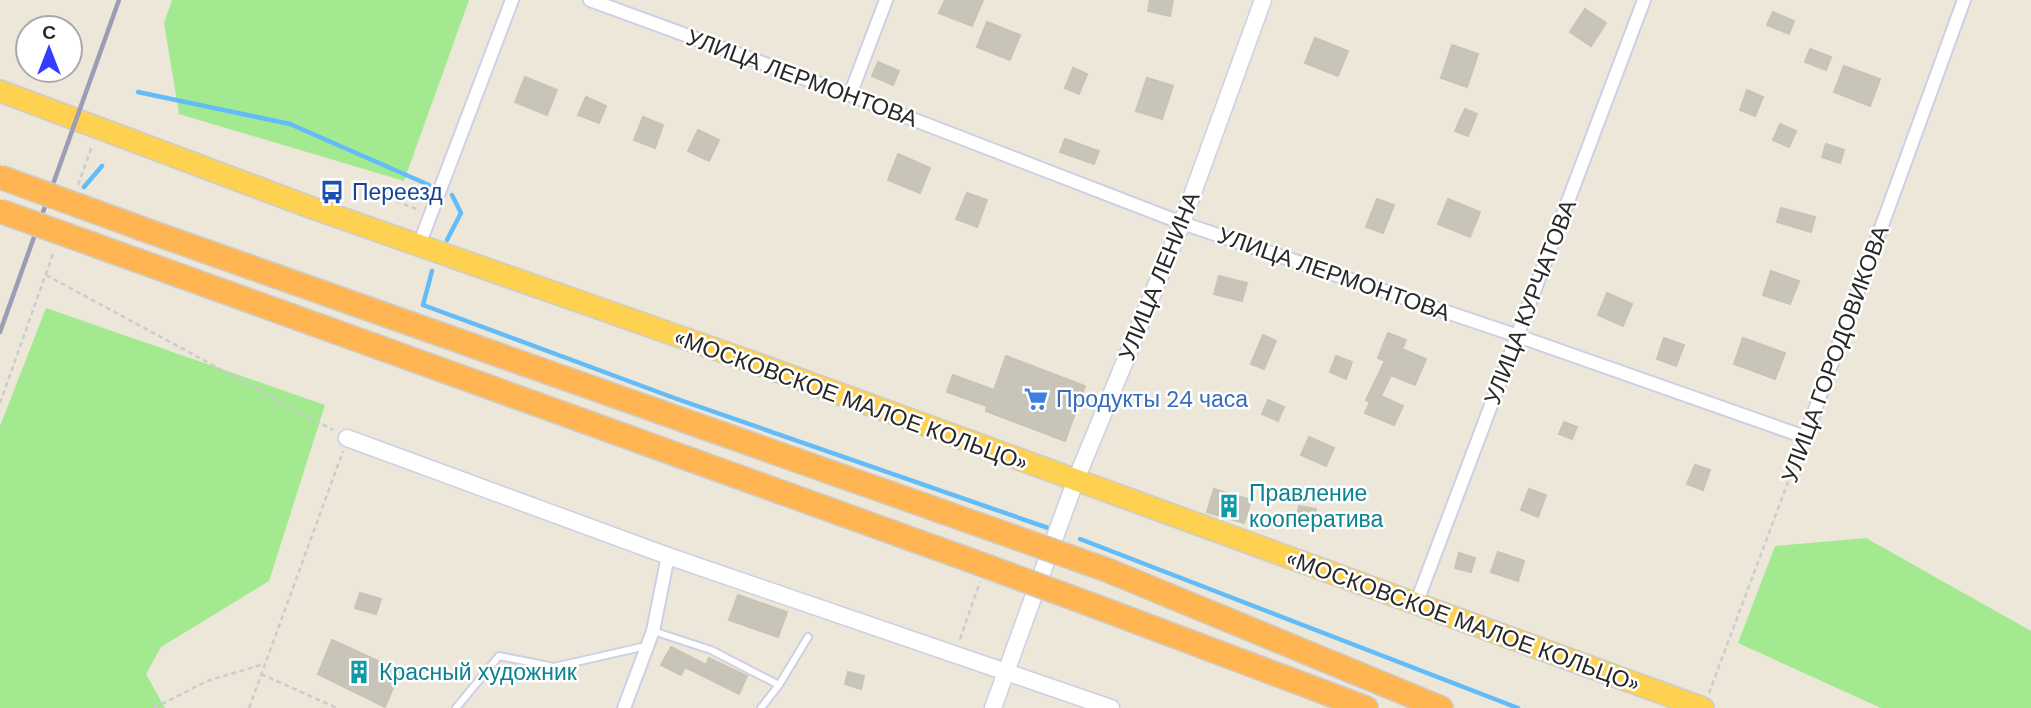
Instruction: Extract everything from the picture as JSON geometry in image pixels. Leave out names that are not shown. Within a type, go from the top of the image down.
[{"type":"highway","name":"«МОСКОВСКОЕ МАЛОЕ КОЛЬЦО»","points":[[0,91],[419,245],[752,362],[1075,482],[1416,604],[1706,702]]},
{"type":"highway","points":[[0,177],[1107,570],[1441,708]]},
{"type":"highway","points":[[0,211],[986,566],[1366,708]]},
{"type":"street","points":[[419,245],[512,0]]},
{"type":"street","name":"УЛИЦА ЛЕРМОНТОВА","points":[[590,0],[850,94],[1182,223],[1518,336],[1805,437]]},
{"type":"street","points":[[850,94],[886,0]]},
{"type":"street","name":"УЛИЦА ЛЕНИНА","points":[[993,708],[1075,482],[1182,223],[1263,0]]},
{"type":"street","name":"УЛИЦА КУРЧАТОВА","points":[[1416,604],[1644,0]]},
{"type":"street","name":"УЛИЦА ГОРОДОВИКОВА","points":[[1805,437],[1964,0]]},
{"type":"street","points":[[348,438],[667,556],[1111,708]]},
{"type":"street","points":[[624,708],[653,631],[667,556]]},
{"type":"lane","points":[[653,631],[711,650],[779,685]]},
{"type":"lane","points":[[761,708],[779,685],[808,637]]},
{"type":"lane","points":[[456,708],[499,656],[554,667],[648,645]]},
{"type":"path","points":[[76,189],[94,140]]},
{"type":"path","points":[[380,195],[431,214]]},
{"type":"path","points":[[0,403],[54,250]]},
{"type":"path","points":[[46,275],[348,438],[249,708]]},
{"type":"path","name":"УЛИЦА ГОРОДОВИКОВА","points":[[1706,702],[1805,437]]},
{"type":"path","points":[[965,624],[986,566]]},
{"type":"path","points":[[155,708],[207,681],[264,664]]},
{"type":"path","points":[[261,674],[337,708]]},
{"type":"green space","points":[[172,0],[469,0],[404,181],[179,114],[164,23]]},
{"type":"green space","points":[[46,308],[325,405],[269,581],[161,647],[146,674],[165,708],[0,708],[0,426]]},
{"type":"green space","points":[[1866,538],[2031,631],[2031,708],[1881,708],[1738,643],[1775,546]]},
{"type":"building","points":[[945,0],[983,0],[972,26],[939,13]]},
{"type":"building","points":[[1150,0],[1173,0],[1170,16],[1148,11]]},
{"type":"building","points":[[1585,9],[1606,23],[1591,46],[1570,32]]},
{"type":"building","points":[[1773,12],[1794,21],[1789,34],[1767,25]]},
{"type":"building","points":[[987,22],[1020,35],[1010,60],[977,47]]},
{"type":"building","points":[[1315,38],[1348,51],[1338,76],[1305,63]]},
{"type":"building","points":[[1452,45],[1478,54],[1467,87],[1441,78]]},
{"type":"building","points":[[1810,49],[1831,57],[1826,70],[1805,62]]},
{"type":"building","points":[[878,62],[899,71],[893,85],[872,76]]},
{"type":"building","points":[[1844,66],[1880,79],[1870,106],[1834,92]]},
{"type":"building","points":[[1073,68],[1087,74],[1079,94],[1065,88]]},
{"type":"building","points":[[525,77],[557,90],[547,115],[515,102]]},
{"type":"building","points":[[1147,78],[1173,86],[1162,119],[1136,111]]},
{"type":"building","points":[[1747,90],[1763,97],[1755,116],[1740,110]]},
{"type":"building","points":[[586,97],[606,106],[599,123],[578,115]]},
{"type":"building","points":[[1465,109],[1477,114],[1468,136],[1455,131]]},
{"type":"building","points":[[643,117],[663,125],[655,148],[634,140]]},
{"type":"building","points":[[1780,124],[1796,131],[1789,147],[1773,140]]},
{"type":"building","points":[[698,130],[719,140],[709,161],[688,151]]},
{"type":"building","points":[[1065,139],[1099,151],[1094,164],[1060,152]]},
{"type":"building","points":[[1826,144],[1844,150],[1840,163],[1822,157]]},
{"type":"building","points":[[898,154],[930,168],[920,193],[888,180]]},
{"type":"building","points":[[967,193],[987,200],[977,227],[956,219]]},
{"type":"building","points":[[1377,199],[1394,205],[1383,233],[1366,227]]},
{"type":"building","points":[[1448,199],[1480,212],[1470,237],[1438,224]]},
{"type":"building","points":[[1781,208],[1815,217],[1811,232],[1777,222]]},
{"type":"building","points":[[1771,271],[1799,281],[1790,304],[1763,295]]},
{"type":"building","points":[[1219,276],[1247,283],[1242,301],[1214,294]]},
{"type":"building","points":[[1607,293],[1632,304],[1623,326],[1598,315]]},
{"type":"building","points":[[1388,333],[1406,340],[1402,349],[1426,359],[1415,385],[1391,375],[1381,396],[1403,406],[1394,425],[1365,413],[1370,402],[1366,400],[1385,361],[1378,358]]},
{"type":"building","points":[[1263,335],[1276,341],[1264,369],[1251,364]]},
{"type":"building","points":[[1664,338],[1684,345],[1676,366],[1657,359]]},
{"type":"building","points":[[1743,338],[1785,353],[1775,379],[1734,364]]},
{"type":"building","name":"Продукты 24 часа","points":[[1006,356],[1085,386],[1065,441],[986,411],[987,406],[947,392],[953,375],[994,390]]},
{"type":"building","points":[[1336,356],[1352,362],[1346,379],[1330,372]]},
{"type":"building","points":[[1268,400],[1284,407],[1278,421],[1262,414]]},
{"type":"building","points":[[1564,422],[1577,427],[1572,439],[1559,434]]},
{"type":"building","points":[[1309,437],[1334,448],[1326,466],[1301,455]]},
{"type":"building","points":[[1695,465],[1710,470],[1703,490],[1687,484]]},
{"type":"building","name":"Правление кооператива","points":[[1214,489],[1251,500],[1244,523],[1207,512]]},
{"type":"building","points":[[1529,489],[1546,495],[1538,517],[1521,510]]},
{"type":"building","points":[[1299,506],[1316,509],[1313,525],[1296,521]]},
{"type":"building","points":[[1498,552],[1524,561],[1518,581],[1491,572]]},
{"type":"building","points":[[1459,553],[1475,558],[1471,572],[1455,568]]},
{"type":"building","points":[[360,593],[381,599],[376,614],[355,608]]},
{"type":"building","points":[[738,595],[787,612],[778,637],[729,620]]},
{"type":"building","name":"Красный художник","points":[[332,640],[400,671],[385,707],[318,674]]},
{"type":"building","points":[[671,647],[706,665],[709,658],[747,676],[739,694],[685,667],[681,675],[661,665]]},
{"type":"building","points":[[848,672],[864,676],[861,689],[845,684]]},
{"type":"waterway","points":[[138,92],[290,124],[429,185]]},
{"type":"waterway","points":[[84,187],[102,166]]},
{"type":"waterway","points":[[447,240],[461,213],[452,195]]},
{"type":"waterway","points":[[432,271],[423,305],[677,399],[1054,530]]},
{"type":"waterway","points":[[1080,539],[1518,708]]},
{"type":"railway","points":[[0,332],[119,0]]},
{"type":"place","name":"Переезд","points":[[332,192]]},
{"type":"place","name":"Продукты 24 часа","points":[[1036,399]]},
{"type":"place","name":"Правление кооператива","points":[[1229,506]]},
{"type":"place","name":"Красный художник","points":[[359,672]]}]
